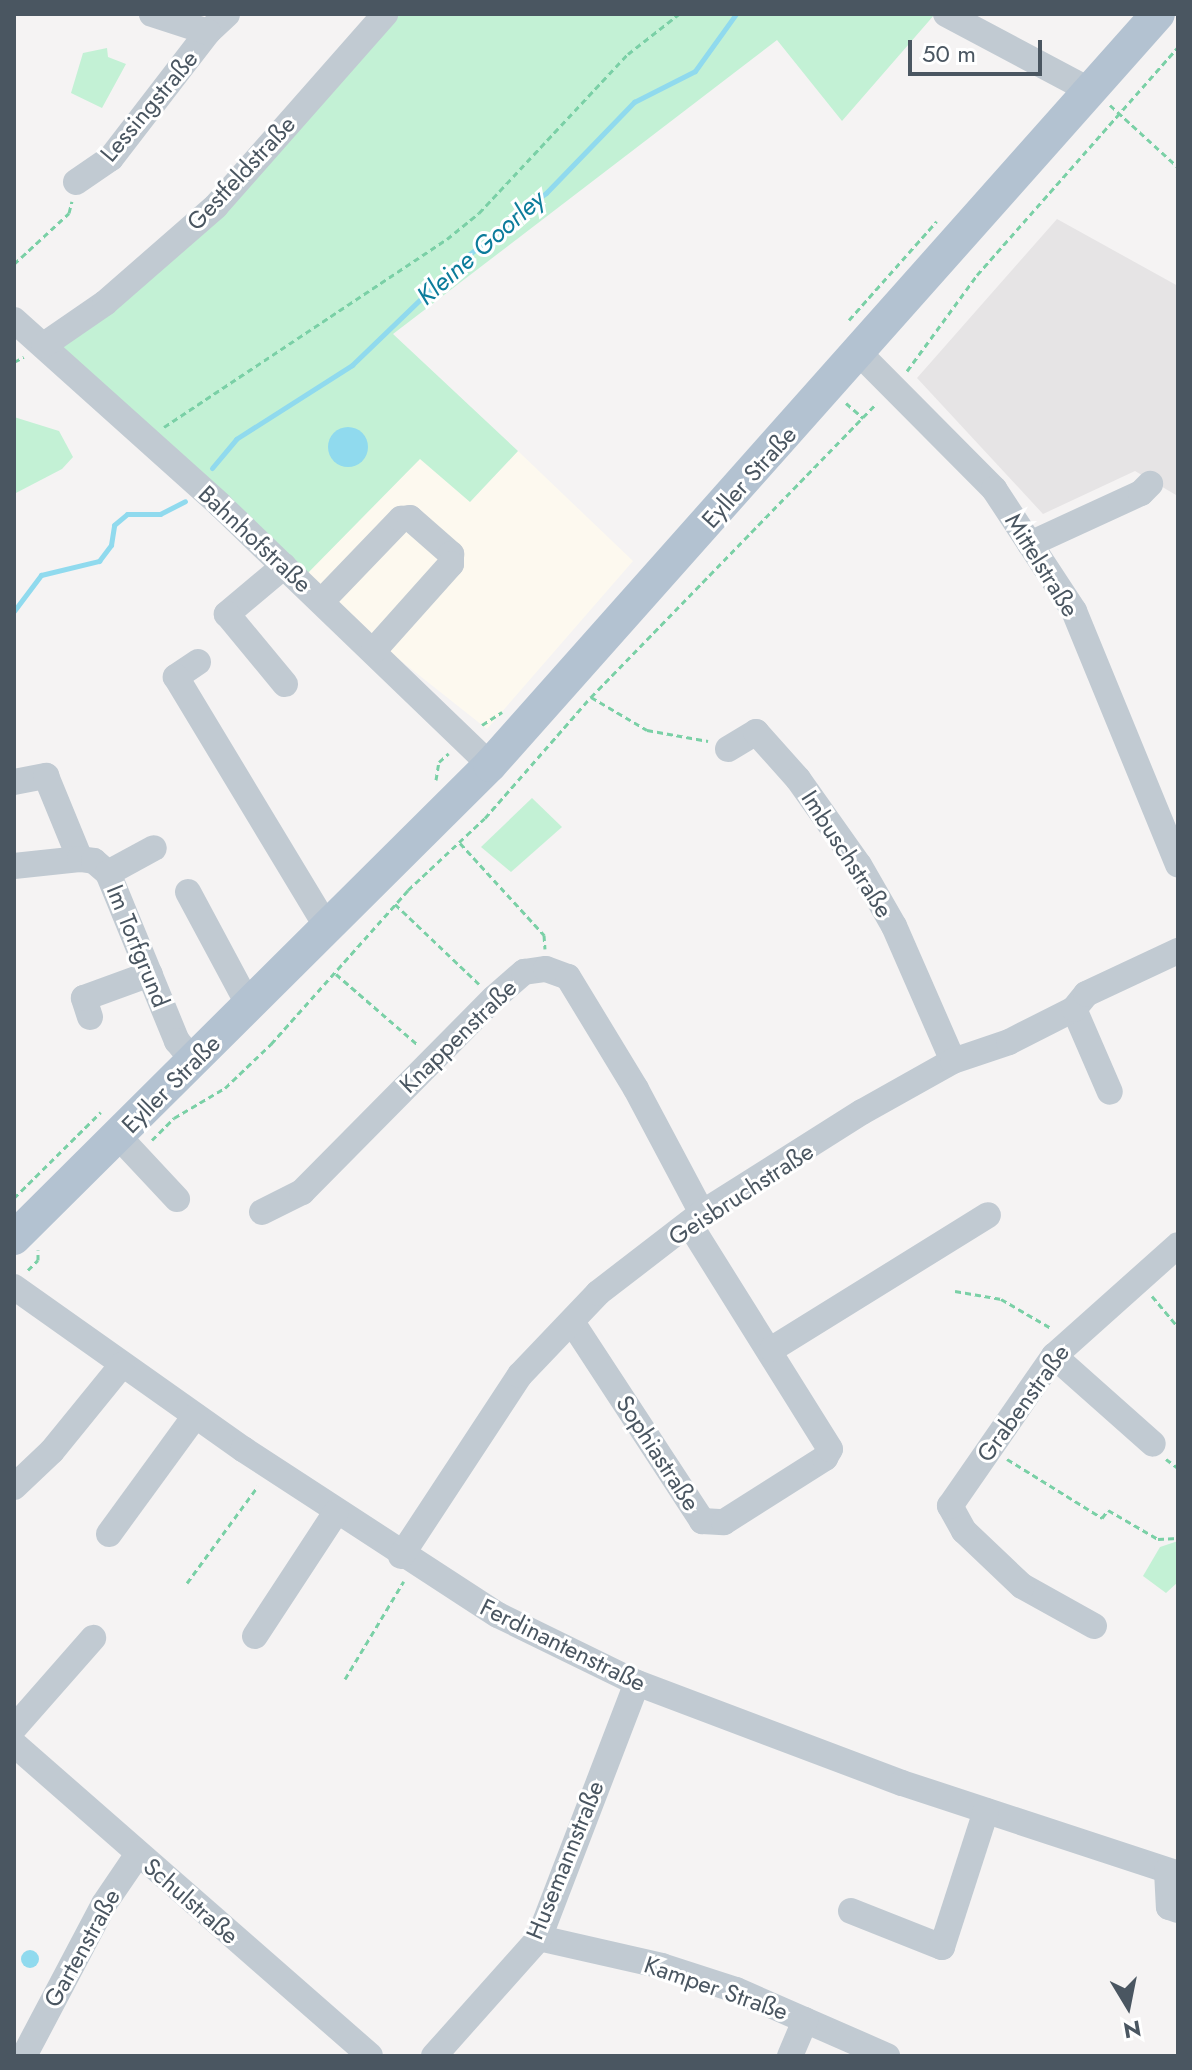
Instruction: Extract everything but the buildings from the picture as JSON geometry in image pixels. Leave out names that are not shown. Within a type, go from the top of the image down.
[{"type":"main road","name":"Eyller Straße","points":[[14,1238],[113,1122],[194,1062],[490,765],[852,339],[1091,91],[1158,14]]},
{"type":"street","name":"Lessingstraße","points":[[152,14],[217,23]]},
{"type":"street","name":"Gestfeldstraße","points":[[44,345],[105,303],[216,206],[385,14]]},
{"type":"street","points":[[946,14],[1091,91]]},
{"type":"street","name":"Lessingstraße","points":[[76,182],[111,158],[217,23]]},
{"type":"street","name":"Bahnhofstraße","points":[[14,320],[148,439],[322,601],[490,765]]},
{"type":"street","name":"Mittelstraße","points":[[852,339],[994,489],[1074,611],[1178,865]]},
{"type":"street","points":[[1030,544],[1141,493],[1150,484]]},
{"type":"street","points":[[322,601],[401,519],[410,518],[451,554],[451,564],[374,650]]},
{"type":"street","points":[[284,566],[227,614],[285,684]]},
{"type":"street","points":[[198,662],[176,677],[327,927]]},
{"type":"street","name":"Imbuschstraße","points":[[728,749],[756,732],[850,853],[894,926],[953,1061]]},
{"type":"street","points":[[14,782],[46,776],[80,859],[14,866]]},
{"type":"street","points":[[108,873],[154,848]]},
{"type":"street","name":"Im Torfgrund","points":[[80,859],[94,861],[108,873],[177,1041],[194,1062]]},
{"type":"street","points":[[188,892],[249,1006]]},
{"type":"street","name":"Geisbruchstraße","points":[[408,1560],[520,1375],[598,1293],[696,1218],[953,1061],[1009,1042],[1074,1009],[1086,994],[1178,951]]},
{"type":"street","name":"Knappenstraße","points":[[262,1212],[302,1192],[433,1058],[524,972],[546,969],[568,977],[636,1089],[696,1218]]},
{"type":"street","points":[[90,1017],[84,998],[150,974]]},
{"type":"street","points":[[1074,1009],[1110,1092]]},
{"type":"street","points":[[113,1122],[177,1199]]},
{"type":"street","points":[[772,1349],[988,1215]]},
{"type":"street","name":"Sophiastraße","points":[[572,1322],[702,1521],[724,1522],[825,1458],[830,1449],[696,1218]]},
{"type":"street","name":"Grabenstraße","points":[[1094,1626],[1022,1586],[964,1531],[950,1506],[1061,1348],[1178,1245]]},
{"type":"street","name":"Ferdinantenstraße","points":[[14,1287],[270,1468],[408,1560],[498,1615],[637,1683],[986,1811],[1173,1873]]},
{"type":"street","points":[[1061,1348],[1153,1444]]},
{"type":"street","points":[[14,1487],[52,1451],[122,1365]]},
{"type":"street","points":[[109,1534],[195,1416]]},
{"type":"street","points":[[255,1636],[336,1512]]},
{"type":"street","points":[[14,1728],[93,1638]]},
{"type":"street","name":"Husemannstraße","points":[[434,2056],[539,1938],[637,1683]]},
{"type":"street","name":"Schulstraße","points":[[14,1744],[370,2056]]},
{"type":"street","points":[[851,1911],[942,1947],[986,1811]]},
{"type":"street","name":"Gartenstraße","points":[[22,2046],[104,1904],[138,1854]]},
{"type":"street","points":[[1173,1873],[1169,1907],[1178,1910]]},
{"type":"street","name":"Kamper Straße","points":[[539,1938],[662,1966],[805,2020],[887,2056]]},
{"type":"street","points":[[790,2056],[805,2020]]},
{"type":"path","points":[[148,439],[458,230],[628,54],[679,14]]},
{"type":"path","points":[[1091,91],[1178,167]]},
{"type":"path","points":[[14,264],[69,213],[76,182]]},
{"type":"path","points":[[852,339],[946,211]]},
{"type":"path","points":[[591,697],[647,730],[698,737],[728,749]]},
{"type":"path","points":[[429,788],[439,777],[439,762],[510,704]]},
{"type":"path","points":[[460,843],[544,935],[546,969]]},
{"type":"path","points":[[395,904],[494,998]]},
{"type":"path","points":[[335,973],[433,1058]]},
{"type":"path","points":[[14,1198],[113,1122]]},
{"type":"path","points":[[1137,1278],[1178,1327]]},
{"type":"path","points":[[955,1291],[1001,1299],[1061,1348]]},
{"type":"path","points":[[989,1448],[1102,1518],[1108,1510],[1158,1539],[1178,1538]]},
{"type":"path","points":[[187,1583],[270,1468]]},
{"type":"path","points":[[345,1679],[408,1560]]},
{"type":"shaded area","points":[[1057,219],[1178,286],[1176,495],[1135,471],[1043,514],[917,378]]},
{"type":"shaded area","points":[[518,451],[633,561],[487,729],[300,581],[420,458],[470,502]]},
{"type":"green space","points":[[385,14],[935,14],[842,121],[777,40],[393,334],[518,451],[470,502],[420,459],[300,581],[44,345],[105,303]]},
{"type":"green space","points":[[107,48],[108,57],[126,64],[102,108],[71,93],[83,53]]},
{"type":"green space","points":[[14,417],[59,431],[73,457],[62,469],[14,494]]},
{"type":"green space","points":[[532,798],[562,827],[511,872],[481,847]]},
{"type":"green space","points":[[1178,1541],[1178,1582],[1166,1593],[1143,1576],[1160,1547]]},
{"type":"water","points":[[348,427],[362,433],[368,447],[362,461],[348,467],[334,461],[328,447],[334,433]]},
{"type":"water","points":[[30,1950],[39,1959],[30,1968],[21,1959]]},
{"type":"waterway","name":"Kleine Goorley","points":[[212,468],[236,439],[352,365],[456,265],[546,193],[634,102],[695,71],[736,14]]},
{"type":"waterway","name":"Kleine Goorley","points":[[14,611],[41,575],[99,561],[111,545],[114,525],[127,514],[160,514],[185,501]]}]
